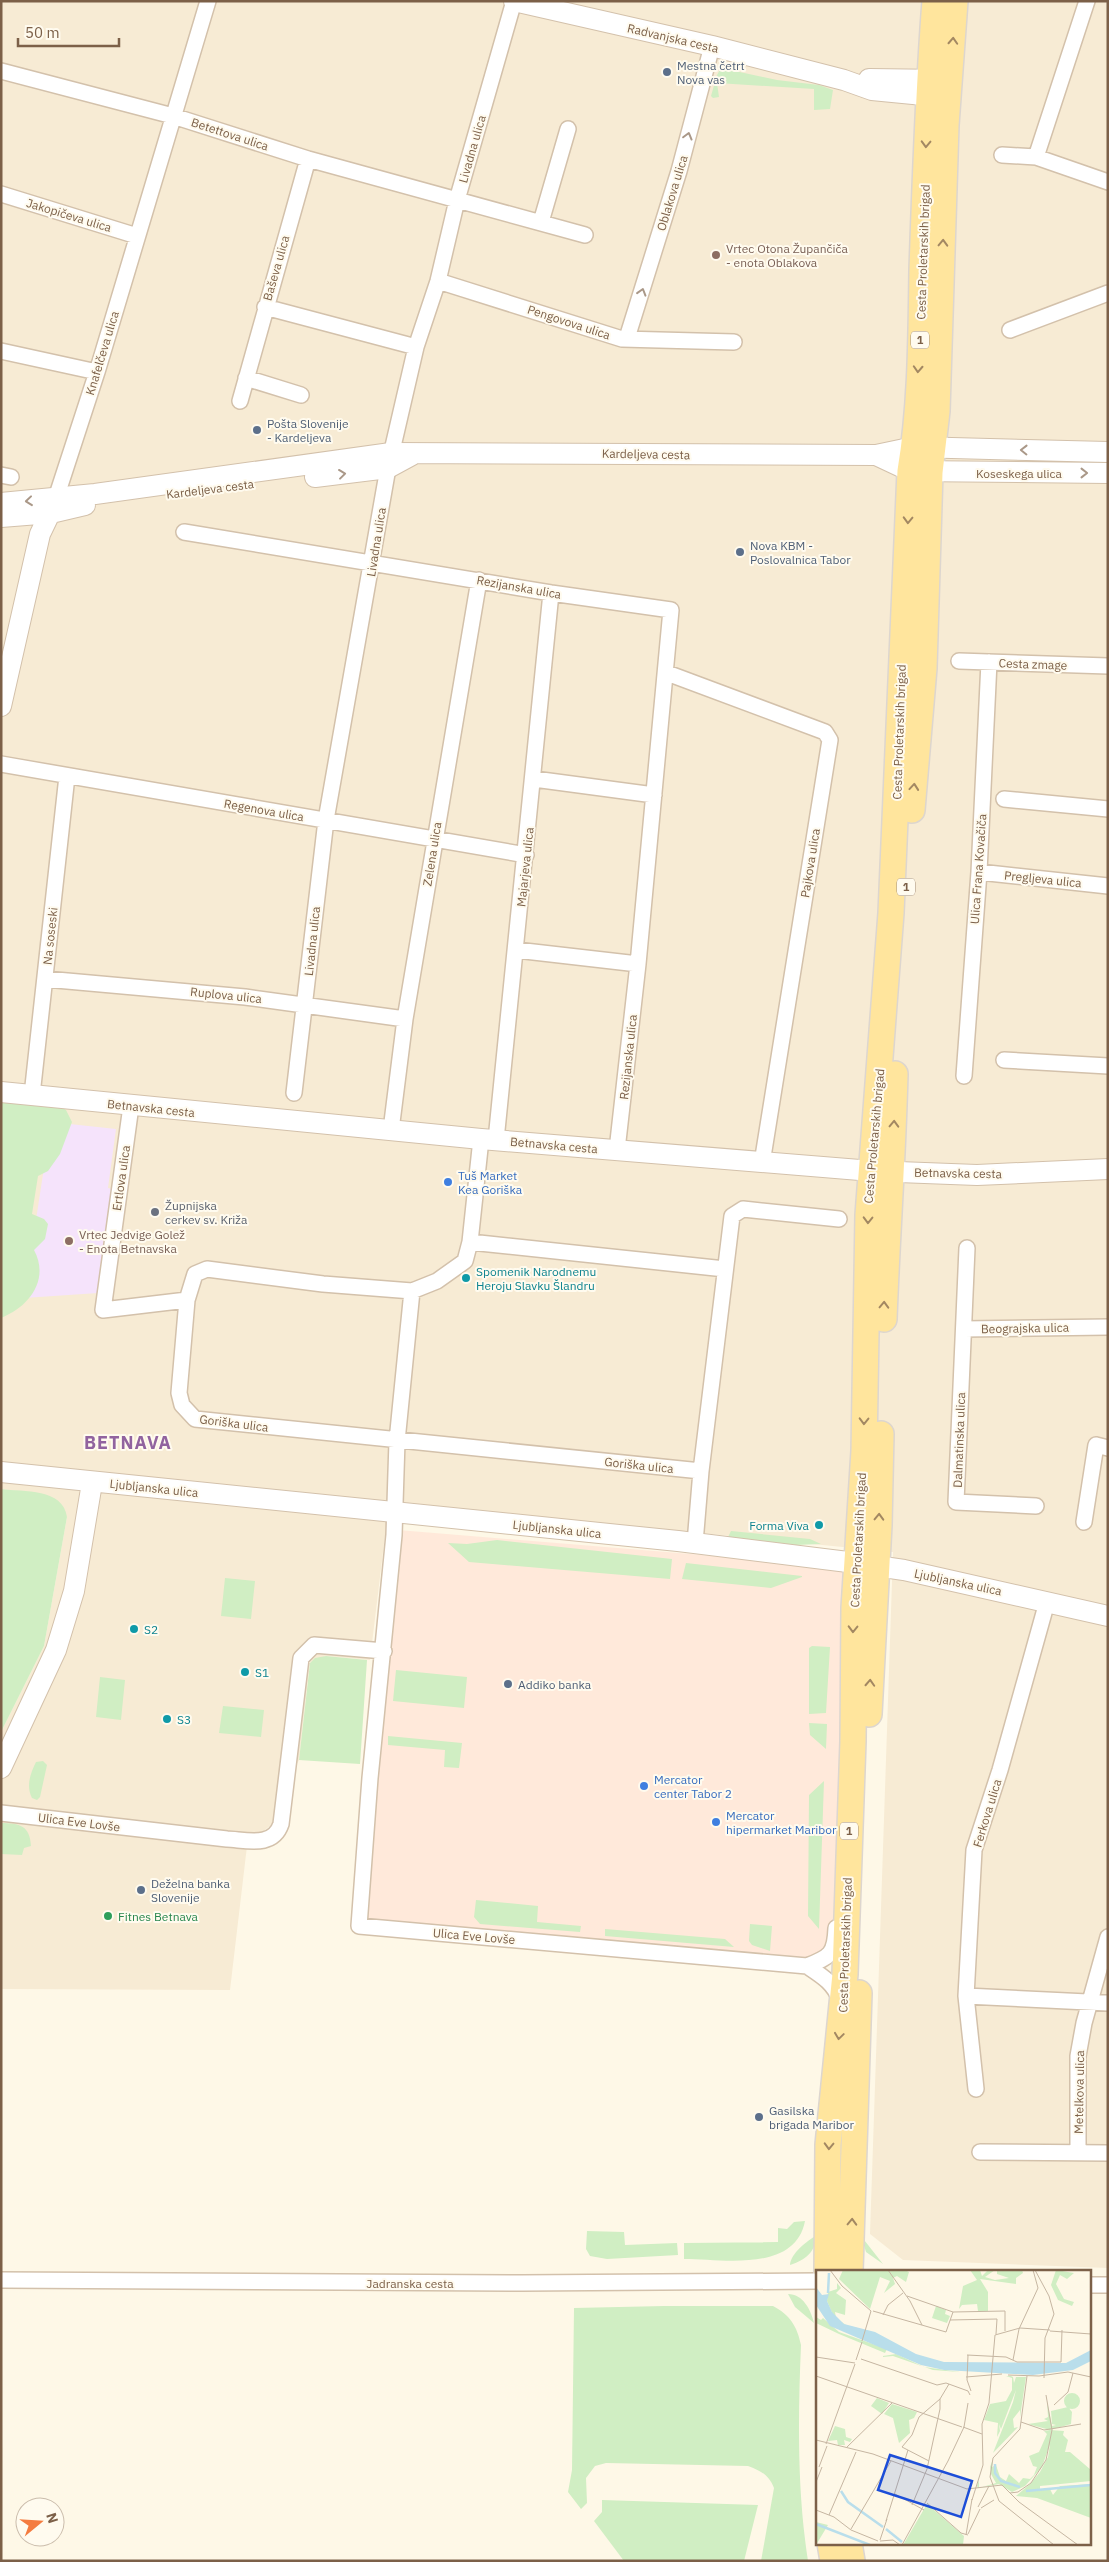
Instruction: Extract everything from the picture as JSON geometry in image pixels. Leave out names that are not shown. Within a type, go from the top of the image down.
[{"type":"main road","name":"Cesta Proletarskih brigad","points":[[935,1],[939,88]]},
{"type":"main road","name":"Cesta Proletarskih brigad","points":[[827,2270],[828,2145],[843,2008],[850,1804],[866,1564],[879,1524],[888,1215],[882,1172],[897,1019],[924,668],[920,472],[924,447],[921,322],[939,88],[955,1]]},
{"type":"main road","name":"Cesta Proletarskih brigad","points":[[850,2270],[866,1564]]},
{"type":"main road","points":[[830,2544],[833,2561]]},
{"type":"main road","points":[[849,2544],[852,2561]]},
{"type":"street","name":"Knafelčeva ulica","points":[[1,706],[40,534],[54,506],[97,372],[208,1]]},
{"type":"street","name":"Radvanjska cesta","points":[[514,1],[712,46],[844,80],[872,90],[939,88]]},
{"type":"street","name":"Livadna ulica","points":[[294,1093],[306,1004],[326,820],[389,460],[416,347],[438,281],[457,200],[514,1]]},
{"type":"street","points":[[1036,157],[1087,1]]},
{"type":"street","name":"Oblakova ulica","points":[[628,338],[679,171],[712,46]]},
{"type":"street","name":"Betettova ulica","points":[[1,71],[173,116],[308,159],[585,235]]},
{"type":"street","points":[[540,222],[568,129]]},
{"type":"street","points":[[1002,156],[1036,157],[1108,182]]},
{"type":"street","name":"Baševa ulica","points":[[240,401],[308,159]]},
{"type":"street","name":"Jakopičeva ulica","points":[[1,194],[137,236]]},
{"type":"street","name":"Pengovova ulica","points":[[438,281],[622,339],[734,342]]},
{"type":"street","points":[[1010,330],[1108,293]]},
{"type":"street","points":[[265,307],[416,347]]},
{"type":"street","points":[[1,351],[97,372]]},
{"type":"street","points":[[246,378],[301,395]]},
{"type":"street","name":"Koseskega ulica","points":[[876,455],[924,447],[1108,452]]},
{"type":"street","name":"Kardeljeva cesta","points":[[1,517],[54,506],[389,460],[416,453],[876,455]]},
{"type":"street","points":[[876,455],[920,472]]},
{"type":"street","name":"Koseskega ulica","points":[[920,472],[1108,472]]},
{"type":"street","name":"Kardeljeva cesta","points":[[1,503],[54,506]]},
{"type":"street","name":"Rezijanska ulica","points":[[184,532],[551,593],[671,610],[638,964],[617,1150]]},
{"type":"street","name":"Zelena ulica","points":[[391,1130],[405,1019],[479,580]]},
{"type":"street","name":"Majarjeva ulica","points":[[488,1140],[516,950],[551,593]]},
{"type":"street","name":"Cesta zmage","points":[[959,661],[1108,666]]},
{"type":"street","name":"Ulica Frana Kovačiča","points":[[964,1076],[979,872],[990,662]]},
{"type":"street","name":"Pajkova ulica","points":[[666,672],[826,732],[830,740],[762,1163]]},
{"type":"street","name":"Regenova ulica","points":[[1,764],[526,855]]},
{"type":"street","name":"Na soseski","points":[[32,1095],[67,776]]},
{"type":"street","points":[[534,779],[654,795]]},
{"type":"street","points":[[1004,799],[1108,809]]},
{"type":"street","name":"Pregljeva ulica","points":[[979,872],[1108,886]]},
{"type":"street","points":[[516,950],[638,964]]},
{"type":"street","name":"Ruplova ulica","points":[[45,979],[306,1004],[405,1019]]},
{"type":"street","points":[[1004,1060],[1108,1066]]},
{"type":"street","name":"Betnavska cesta","points":[[1,1092],[488,1140],[882,1172],[977,1176],[1108,1169]]},
{"type":"street","name":"Ertlova ulica","points":[[132,1106],[103,1310],[187,1300]]},
{"type":"street","name":"Goriška ulica","points":[[488,1140],[465,1261],[437,1281],[412,1291],[323,1284],[207,1269],[195,1274],[187,1300],[179,1394],[186,1412],[195,1420],[701,1471]]},
{"type":"street","points":[[695,1543],[701,1471],[732,1216],[743,1209],[839,1219]]},
{"type":"street","points":[[470,1242],[725,1269]]},
{"type":"street","name":"Beograjska ulica","points":[[967,1248],[964,1329],[1108,1327]]},
{"type":"street","points":[[396,1513],[394,1491],[397,1441],[412,1291]]},
{"type":"street","name":"Dalmatinska ulica","points":[[964,1329],[956,1502],[1036,1506]]},
{"type":"street","points":[[1084,1522],[1096,1445],[1108,1448]]},
{"type":"street","name":"Ljubljanska ulica","points":[[1,1472],[92,1483],[130,1484],[695,1543],[866,1564],[1108,1616]]},
{"type":"street","points":[[1,1768],[56,1650],[74,1591],[92,1483]]},
{"type":"street","name":"Ulica Eve Lovše","points":[[396,1513],[384,1651],[370,1778],[359,1926],[807,1966],[829,1981],[836,1990],[843,2008]]},
{"type":"street","name":"Ferkova ulica","points":[[976,2090],[966,1996],[974,1850],[1000,1770],[1047,1602]]},
{"type":"street","name":"Ulica Eve Lovše","points":[[1,1813],[228,1839],[259,1841],[272,1838],[278,1832],[283,1811],[301,1658],[314,1645],[384,1651]]},
{"type":"street","points":[[807,1966],[830,1954],[835,1945],[840,1824],[850,1804]]},
{"type":"street","name":"Metelkova ulica","points":[[1078,2153],[1078,2056],[1108,1937]]},
{"type":"street","points":[[966,1996],[1108,2003]]},
{"type":"street","points":[[980,2152],[1108,2154]]},
{"type":"street","name":"Jadranska cesta","points":[[1,2280],[540,2283],[816,2281]]},
{"type":"street","points":[[1092,2284],[1108,2285]]},
{"type":"shaded area","points":[[1,1],[1108,1],[1108,2268],[903,2260],[870,2234],[893,1552],[389,1502],[370,1660],[326,1656],[310,1663],[299,1760],[274,1808],[274,1822],[247,1846],[230,1990],[1,1989],[1,1732],[44,1646],[67,1517],[41,1494],[1,1489]]},
{"type":"shaded area","name":"Vrtec Jedvige Golež - Enota Betnavska","points":[[51,1122],[116,1129],[108,1188],[113,1189],[98,1293],[24,1298]]},
{"type":"shaded area","points":[[398,1530],[851,1567],[833,1964],[364,1923]]},
{"type":"green space","points":[[721,68],[777,80],[819,85],[833,90],[830,109],[814,110],[814,89],[717,83],[719,97],[713,98],[711,96]]},
{"type":"green space","points":[[1,1098],[57,1105],[66,1110],[72,1122],[60,1154],[48,1171],[38,1176],[32,1214],[44,1219],[48,1224],[45,1239],[34,1250],[40,1272],[38,1282],[28,1300],[1,1318]]},
{"type":"green space","points":[[1,1489],[41,1493],[50,1496],[64,1508],[67,1517],[44,1646],[1,1732]]},
{"type":"green space","points":[[731,1531],[810,1539],[821,1544],[796,1545],[728,1537]]},
{"type":"green space","points":[[497,1540],[672,1559],[670,1579],[469,1562],[448,1543],[467,1544]]},
{"type":"green space","points":[[686,1563],[802,1577],[771,1588],[682,1579]]},
{"type":"green space","points":[[225,1578],[255,1581],[251,1619],[221,1616]]},
{"type":"green space","points":[[812,1646],[830,1647],[826,1713],[809,1714],[809,1648]]},
{"type":"green space","points":[[326,1656],[367,1660],[360,1764],[299,1760],[310,1663],[315,1658]]},
{"type":"green space","points":[[396,1670],[467,1677],[464,1708],[393,1701]]},
{"type":"green space","points":[[100,1677],[125,1680],[121,1720],[96,1717]]},
{"type":"green space","points":[[223,1706],[264,1710],[261,1737],[219,1733]]},
{"type":"green space","points":[[809,1723],[827,1724],[826,1749],[810,1735]]},
{"type":"green space","points":[[388,1736],[462,1743],[459,1768],[444,1767],[445,1750],[388,1745]]},
{"type":"green space","points":[[43,1761],[47,1765],[40,1797],[37,1800],[32,1798],[30,1794],[30,1780],[36,1762]]},
{"type":"green space","points":[[824,1781],[819,1929],[808,1916],[809,1795]]},
{"type":"green space","points":[[1,1823],[19,1825],[29,1834],[31,1846],[24,1848],[22,1855],[1,1854]]},
{"type":"green space","points":[[476,1900],[538,1906],[537,1922],[581,1926],[580,1932],[480,1924],[474,1917]]},
{"type":"green space","points":[[750,1924],[772,1926],[770,1951],[752,1945],[749,1941]]},
{"type":"green space","points":[[605,1929],[725,1939],[734,1947],[605,1936]]},
{"type":"green space","points":[[805,2221],[799,2238],[787,2249],[773,2256],[737,2261],[684,2259],[684,2243],[778,2242],[778,2228],[787,2229],[794,2222]]},
{"type":"green space","points":[[587,2231],[624,2232],[625,2245],[677,2243],[678,2255],[607,2259],[590,2256],[586,2249]]},
{"type":"green space","points":[[817,2235],[812,2251],[801,2261],[790,2265],[796,2252]]},
{"type":"green space","points":[[861,2236],[883,2264],[866,2252]]},
{"type":"green space","points":[[788,2294],[798,2297],[806,2304],[814,2323],[795,2307]]},
{"type":"green space","points":[[773,2306],[784,2313],[795,2327],[801,2345],[799,2453],[804,2534],[808,2561],[761,2561],[774,2488],[764,2474],[748,2466],[606,2463],[595,2466],[586,2478],[587,2503],[581,2509],[568,2492],[572,2470],[574,2308]]},
{"type":"green space","points":[[602,2500],[758,2505],[744,2561],[624,2561],[594,2521],[602,2512]]},
{"type":"place","name":"Mestna četrt Nova vas","points":[[667,72]]},
{"type":"place","name":"Vrtec Otona Župančiča - enota Oblakova","points":[[716,255]]},
{"type":"place","name":"Pošta Slovenije - Kardeljeva","points":[[257,430]]},
{"type":"place","name":"Nova KBM - Poslovalnica Tabor","points":[[740,552]]},
{"type":"place","name":"Tuš Market Kea Goriška","points":[[448,1182]]},
{"type":"place","name":"Župnijska cerkev sv. Križa","points":[[155,1212]]},
{"type":"place","name":"Vrtec Jedvige Golež - Enota Betnavska","points":[[69,1241]]},
{"type":"place","name":"Spomenik Narodnemu Heroju Slavku Šlandru","points":[[466,1278]]},
{"type":"place","name":"Forma Viva","points":[[819,1525]]},
{"type":"place","name":"S2","points":[[134,1629]]},
{"type":"place","name":"S1","points":[[245,1672]]},
{"type":"place","name":"Addiko banka","points":[[508,1684]]},
{"type":"place","name":"S3","points":[[167,1719]]},
{"type":"place","name":"Mercator center Tabor 2","points":[[644,1786]]},
{"type":"place","name":"Mercator hipermarket Maribor","points":[[716,1822]]},
{"type":"place","name":"Deželna banka Slovenije","points":[[141,1890]]},
{"type":"place","name":"Fitnes Betnava","points":[[108,1916]]},
{"type":"place","name":"Gasilska brigada Maribor","points":[[759,2117]]},
{"type":"district","name":"BETNAVA","points":[[128,1442]]}]
